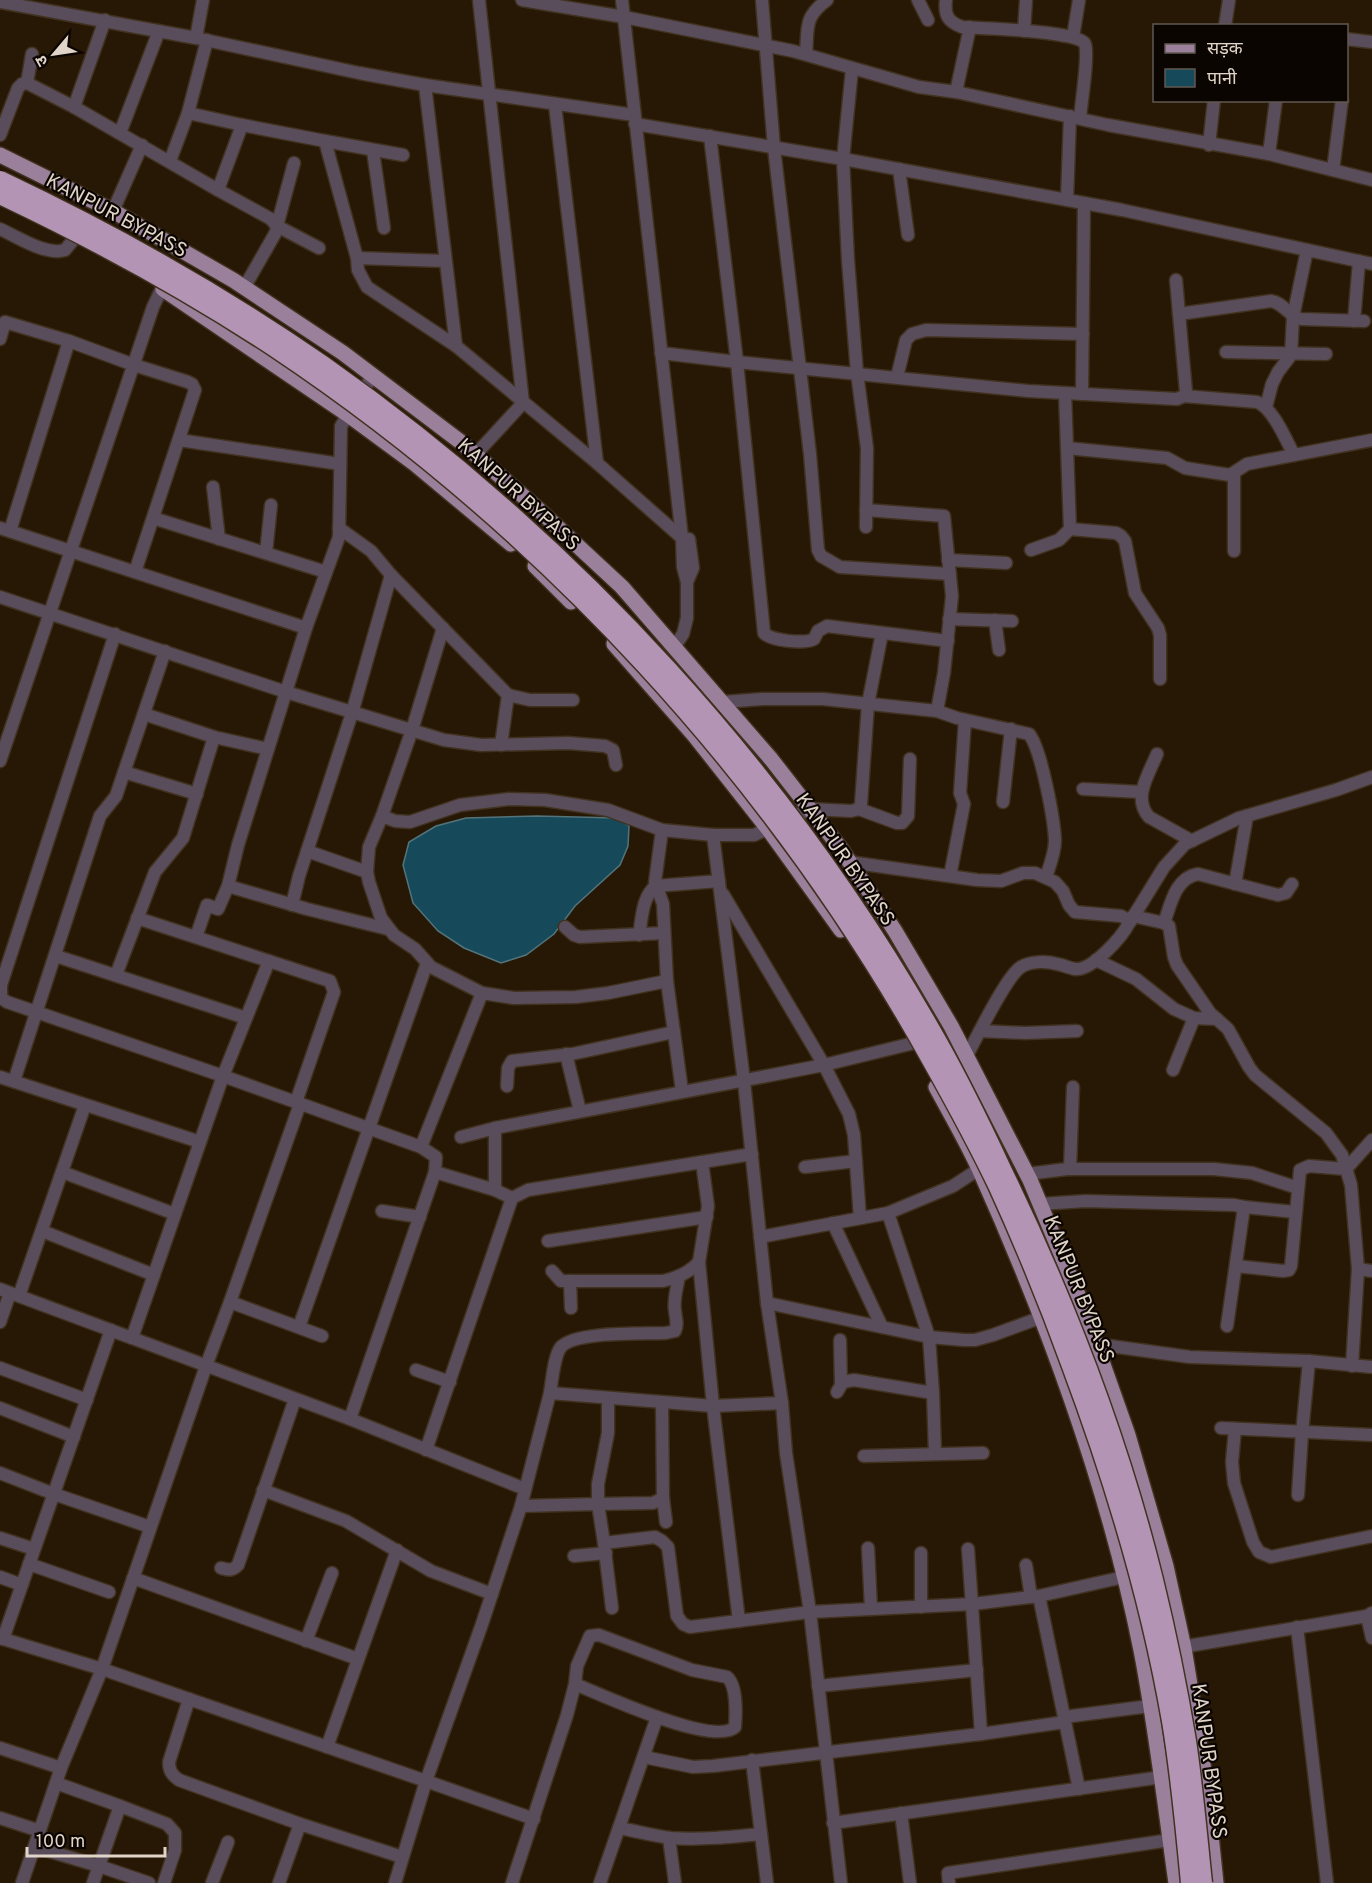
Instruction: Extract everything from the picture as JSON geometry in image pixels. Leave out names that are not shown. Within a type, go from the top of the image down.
[{"type":"highway","name":"KANPUR BYPASS","points":[[0,180],[80,218],[235,307],[359,391],[457,468],[518,520],[595,594],[671,674],[771,793],[824,864],[902,982],[938,1043],[981,1125],[1035,1236],[1099,1397],[1140,1533],[1165,1629],[1188,1746],[1203,1883]]},
{"type":"highway","name":"KANPUR BYPASS","points":[[0,195],[81,234],[176,286],[274,348],[420,455],[510,532],[566,584],[678,701],[757,797],[811,870],[900,1004],[961,1114],[996,1182],[1057,1327],[1122,1513],[1149,1615],[1178,1769],[1190,1883]]},
{"type":"main road","points":[[0,155],[112,211],[244,288],[343,353],[476,454],[622,587],[771,759],[849,862],[895,932],[951,1026],[1027,1174],[1081,1302],[1128,1436],[1166,1566],[1184,1648],[1205,1777],[1216,1883]]},
{"type":"main road","points":[[0,203],[74,239],[162,288],[347,414],[415,464],[518,550],[603,632],[694,735],[769,830],[857,952],[914,1043],[979,1169],[1042,1317],[1089,1448],[1124,1576],[1141,1650],[1162,1777],[1176,1883]]},
{"type":"street","points":[[170,161],[188,113],[201,39],[202,0]]},
{"type":"street","points":[[476,454],[523,403],[479,0]]},
{"type":"street","points":[[522,0],[765,45],[806,54],[919,87],[956,92],[1209,145],[1269,154],[1372,180]]},
{"type":"street","points":[[622,0],[638,137],[637,149],[685,539],[683,567],[687,582],[687,618],[683,634],[674,647]]},
{"type":"street","points":[[762,0],[774,148],[810,454],[818,550],[821,556],[840,567],[950,574]]},
{"type":"street","points":[[806,54],[810,16],[827,0]]},
{"type":"street","points":[[918,0],[928,20]]},
{"type":"street","points":[[946,0],[945,9],[948,20],[954,24],[1024,30],[1082,40],[1085,45],[1067,200]]},
{"type":"street","points":[[1024,30],[1026,0]]},
{"type":"street","points":[[1074,37],[1079,0]]},
{"type":"street","points":[[1225,24],[1229,0]]},
{"type":"street","points":[[0,2],[105,20],[359,73],[555,105],[774,148],[1084,203],[1230,232],[1372,264]]},
{"type":"street","points":[[74,106],[105,20]]},
{"type":"street","points":[[956,92],[970,27]]},
{"type":"street","points":[[120,133],[159,31]]},
{"type":"street","points":[[1348,39],[1372,42]]},
{"type":"street","points":[[27,83],[32,54]]},
{"type":"street","points":[[852,69],[843,159],[857,373],[867,448],[866,527]]},
{"type":"street","points":[[0,135],[18,88],[27,83],[74,106],[271,219],[277,226],[319,248]]},
{"type":"street","points":[[424,85],[456,346]]},
{"type":"street","points":[[1209,145],[1214,102]]},
{"type":"street","points":[[1269,154],[1276,102]]},
{"type":"street","points":[[1333,170],[1342,102]]},
{"type":"street","points":[[555,105],[597,463]]},
{"type":"street","points":[[188,113],[373,151],[403,155]]},
{"type":"street","points":[[218,190],[242,125]]},
{"type":"street","points":[[710,136],[737,362],[764,633],[770,638],[805,642],[814,639],[818,631],[827,626],[948,641]]},
{"type":"street","points":[[325,141],[357,258],[358,270],[367,287],[456,346],[685,539]]},
{"type":"street","points":[[112,211],[142,145]]},
{"type":"street","points":[[373,151],[384,228]]},
{"type":"street","points":[[244,288],[276,232],[294,163]]},
{"type":"street","points":[[899,169],[908,235]]},
{"type":"street","points":[[1082,393],[1084,203]]},
{"type":"street","points":[[0,230],[55,252],[65,250],[74,239]]},
{"type":"street","points":[[1266,407],[1272,384],[1291,355],[1293,317],[1307,250]]},
{"type":"street","points":[[357,258],[445,261]]},
{"type":"street","points":[[1179,314],[1278,302],[1293,317],[1305,320],[1359,321],[1359,261]]},
{"type":"street","points":[[1176,280],[1186,392],[1184,396]]},
{"type":"street","points":[[0,761],[162,288]]},
{"type":"street","points":[[0,339],[3,322],[69,341],[188,382],[193,386],[195,390],[135,572]]},
{"type":"street","points":[[897,377],[906,340],[912,334],[926,330],[1083,334]]},
{"type":"street","points":[[69,341],[5,530],[306,628]]},
{"type":"street","points":[[1226,352],[1326,354]]},
{"type":"street","points":[[664,354],[1028,391],[1177,399],[1184,396],[1257,402],[1266,407],[1294,455]]},
{"type":"street","points":[[196,937],[207,905],[218,909],[228,886],[238,845],[306,628],[339,537],[341,426],[373,375]]},
{"type":"street","points":[[1031,550],[1059,540],[1070,529],[1065,393]]},
{"type":"street","points":[[179,440],[340,464]]},
{"type":"street","points":[[1067,448],[1167,458],[1185,468],[1224,474],[1234,473],[1247,464],[1372,440]]},
{"type":"street","points":[[1234,473],[1234,551]]},
{"type":"street","points":[[213,487],[219,539]]},
{"type":"street","points":[[266,554],[271,505]]},
{"type":"street","points":[[866,510],[944,516],[952,596],[944,673],[937,711]]},
{"type":"street","points":[[153,518],[326,572]]},
{"type":"street","points":[[339,528],[370,551],[508,695],[530,700],[573,700]]},
{"type":"street","points":[[1070,529],[1116,533],[1125,541],[1135,593],[1158,628],[1160,635],[1160,679]]},
{"type":"street","points":[[948,560],[1006,562]]},
{"type":"street","points":[[292,905],[352,713],[391,575]]},
{"type":"street","points":[[0,597],[286,692],[452,741],[501,745],[568,742],[605,746],[613,750],[616,765]]},
{"type":"street","points":[[950,619],[1012,621]]},
{"type":"street","points":[[995,620],[999,650]]},
{"type":"street","points":[[443,628],[412,730],[369,846],[368,872],[381,918],[394,935],[416,949],[427,963],[446,976],[482,993],[514,998],[576,997],[667,981]]},
{"type":"street","points":[[858,809],[861,804],[868,704],[882,633]]},
{"type":"street","points":[[115,634],[1,985],[1,998],[421,1147],[436,1157],[435,1172],[350,1419]]},
{"type":"street","points":[[14,1081],[100,816],[116,796],[165,651]]},
{"type":"street","points":[[501,745],[508,695]]},
{"type":"street","points":[[723,702],[762,699],[823,699],[937,711],[965,720],[1029,734],[1033,739],[1043,774],[1055,841],[1046,877]]},
{"type":"street","points":[[144,714],[214,737],[268,749]]},
{"type":"street","points":[[950,876],[964,804],[960,793],[965,720]]},
{"type":"street","points":[[1003,802],[1011,729]]},
{"type":"street","points":[[116,975],[159,866],[178,847],[183,838],[214,737]]},
{"type":"street","points":[[1157,754],[1141,792],[1141,803],[1149,817],[1192,841]]},
{"type":"street","points":[[382,816],[395,821],[410,822],[460,805],[508,799],[536,800],[608,810],[662,830],[713,835],[754,835],[810,809],[851,811],[858,809],[902,823],[908,816],[910,759]]},
{"type":"street","points":[[124,772],[196,794]]},
{"type":"street","points":[[966,1057],[1013,973],[1025,965],[1045,962],[1077,969],[1103,955],[1126,928],[1164,867],[1185,844],[1246,816],[1372,777]]},
{"type":"street","points":[[1083,789],[1141,792]]},
{"type":"street","points":[[1235,884],[1246,816]]},
{"type":"street","points":[[662,830],[655,878],[663,904],[667,981],[682,1091]]},
{"type":"street","points":[[713,835],[744,1081],[786,1453],[810,1612],[833,1823],[842,1883]]},
{"type":"street","points":[[307,851],[368,872]]},
{"type":"street","points":[[849,862],[977,880],[1000,881],[1023,873],[1035,873],[1055,882],[1075,912],[1121,916],[1131,920],[1164,923],[1170,926],[1177,965],[1209,1013],[1232,1035],[1255,1075],[1326,1133],[1342,1155],[1351,1185],[1358,1269],[1352,1366]]},
{"type":"street","points":[[1164,923],[1178,886],[1191,875],[1198,874],[1278,895],[1286,892],[1292,884]]},
{"type":"street","points":[[639,935],[646,897],[656,886],[720,885]]},
{"type":"street","points":[[720,885],[824,1065],[849,1114],[854,1135],[860,1218]]},
{"type":"street","points":[[228,886],[388,929]]},
{"type":"street","points":[[22,1883],[61,1768],[102,1669],[230,1302],[334,992],[330,981],[324,978],[137,918]]},
{"type":"street","points":[[565,927],[580,937],[664,933]]},
{"type":"street","points":[[56,956],[246,1018]]},
{"type":"street","points":[[1096,960],[1136,979],[1174,1009],[1194,1018],[1217,1019]]},
{"type":"street","points":[[132,1338],[223,1076],[269,961]]},
{"type":"street","points":[[299,1328],[427,963]]},
{"type":"street","points":[[421,1147],[482,993]]},
{"type":"street","points":[[1173,1070],[1194,1018]]},
{"type":"street","points":[[980,1031],[1025,1033],[1077,1031]]},
{"type":"street","points":[[507,1086],[508,1068],[512,1061],[566,1054],[674,1032]]},
{"type":"street","points":[[461,1137],[580,1111],[824,1065],[914,1043]]},
{"type":"street","points":[[566,1054],[580,1111]]},
{"type":"street","points":[[0,1077],[200,1142]]},
{"type":"street","points":[[1070,1169],[1073,1087]]},
{"type":"street","points":[[0,1322],[10,1293],[42,1231],[86,1105]]},
{"type":"street","points":[[495,1128],[495,1190]]},
{"type":"street","points":[[1346,1169],[1372,1140]]},
{"type":"street","points":[[426,1450],[512,1198],[528,1190],[752,1154]]},
{"type":"street","points":[[1358,1155],[1372,1157]]},
{"type":"street","points":[[805,1167],[856,1161]]},
{"type":"street","points":[[702,1162],[707,1193],[707,1217],[699,1262],[713,1406],[739,1621]]},
{"type":"street","points":[[1236,1266],[1289,1270],[1300,1170],[1309,1166],[1346,1169]]},
{"type":"street","points":[[760,1237],[888,1213],[953,1185],[979,1169]]},
{"type":"street","points":[[1027,1174],[1070,1169],[1214,1169],[1252,1173],[1298,1188]]},
{"type":"street","points":[[62,1172],[175,1214]]},
{"type":"street","points":[[435,1172],[495,1190],[512,1198]]},
{"type":"street","points":[[1040,1204],[1097,1201],[1234,1205],[1295,1212]]},
{"type":"street","points":[[1227,1326],[1244,1207]]},
{"type":"street","points":[[382,1211],[420,1217]]},
{"type":"street","points":[[888,1213],[929,1337],[935,1454]]},
{"type":"street","points":[[548,1241],[707,1217]]},
{"type":"street","points":[[833,1223],[882,1327]]},
{"type":"street","points":[[42,1231],[154,1275]]},
{"type":"street","points":[[552,1271],[558,1279],[570,1281],[663,1281],[679,1276],[699,1262]]},
{"type":"street","points":[[1358,1269],[1372,1270]]},
{"type":"street","points":[[395,1883],[426,1781],[521,1506],[550,1393],[558,1351],[566,1342],[580,1337],[675,1331],[677,1325],[674,1308],[679,1276]]},
{"type":"street","points":[[570,1281],[571,1308]]},
{"type":"street","points":[[10,1293],[350,1419],[525,1489]]},
{"type":"street","points":[[230,1302],[322,1336]]},
{"type":"street","points":[[768,1303],[929,1337],[975,1340],[1042,1317]]},
{"type":"street","points":[[111,1330],[1,1639],[102,1669],[534,1819]]},
{"type":"street","points":[[840,1340],[839,1388],[847,1381],[854,1380],[933,1393]]},
{"type":"street","points":[[1096,1344],[1191,1357],[1310,1361],[1372,1367]]},
{"type":"street","points":[[1298,1495],[1310,1361]]},
{"type":"street","points":[[0,1368],[87,1400]]},
{"type":"street","points":[[416,1370],[450,1382]]},
{"type":"street","points":[[550,1393],[713,1406],[782,1403]]},
{"type":"street","points":[[221,1568],[229,1570],[238,1565],[296,1399]]},
{"type":"street","points":[[608,1399],[608,1433],[598,1484],[598,1504],[612,1608]]},
{"type":"street","points":[[662,1402],[663,1498],[666,1522]]},
{"type":"street","points":[[0,1408],[74,1437]]},
{"type":"street","points":[[1221,1428],[1372,1435]]},
{"type":"street","points":[[1235,1429],[1232,1462],[1234,1483],[1258,1552],[1270,1557],[1372,1536]]},
{"type":"street","points":[[864,1456],[983,1453]]},
{"type":"street","points":[[0,1473],[150,1527]]},
{"type":"street","points":[[263,1490],[346,1521],[431,1571],[492,1594]]},
{"type":"street","points":[[521,1506],[653,1503],[663,1498]]},
{"type":"street","points":[[574,1556],[656,1537],[668,1547],[676,1616],[683,1624],[690,1627],[810,1612],[973,1604],[1035,1597],[1124,1576]]},
{"type":"street","points":[[0,1538],[34,1549]]},
{"type":"street","points":[[868,1548],[871,1609]]},
{"type":"street","points":[[327,1746],[397,1550]]},
{"type":"street","points":[[968,1550],[981,1734]]},
{"type":"street","points":[[921,1553],[921,1607]]},
{"type":"street","points":[[29,1564],[109,1592]]},
{"type":"street","points":[[1026,1565],[1079,1789]]},
{"type":"street","points":[[306,1641],[332,1574]]},
{"type":"street","points":[[0,1577],[22,1585]]},
{"type":"street","points":[[133,1578],[358,1659]]},
{"type":"street","points":[[1141,1650],[1184,1648],[1370,1615],[1372,1638]]},
{"type":"street","points":[[1296,1627],[1327,1883]]},
{"type":"street","points":[[512,1883],[575,1684],[577,1666],[587,1639],[592,1635],[702,1673],[727,1677],[731,1680],[733,1687],[735,1727],[730,1731],[706,1731],[657,1718],[575,1684]]},
{"type":"street","points":[[819,1686],[977,1670]]},
{"type":"street","points":[[189,1699],[169,1762],[169,1770],[173,1776],[300,1824],[402,1857]]},
{"type":"street","points":[[644,1757],[693,1767],[713,1766],[981,1734],[1150,1706]]},
{"type":"street","points":[[600,1883],[657,1718]]},
{"type":"street","points":[[0,1748],[61,1768]]},
{"type":"street","points":[[752,1760],[767,1883]]},
{"type":"street","points":[[833,1823],[1162,1777]]},
{"type":"street","points":[[56,1783],[167,1824],[175,1833],[175,1850],[164,1883]]},
{"type":"street","points":[[93,1883],[120,1806]]},
{"type":"street","points":[[901,1813],[910,1883]]},
{"type":"street","points":[[0,1818],[40,1832]]},
{"type":"street","points":[[279,1883],[300,1824]]},
{"type":"street","points":[[619,1828],[669,1838],[698,1839],[761,1834]]},
{"type":"street","points":[[669,1838],[675,1883]]},
{"type":"street","points":[[949,1883],[948,1873],[1170,1840]]},
{"type":"street","points":[[212,1883],[228,1842]]},
{"type":"street","points":[[35,1846],[149,1883]]},
{"type":"water","points":[[537,816],[617,818],[629,826],[628,846],[620,865],[575,906],[554,934],[526,955],[501,963],[464,948],[438,931],[413,903],[403,865],[409,842],[436,826],[466,818]]}]
